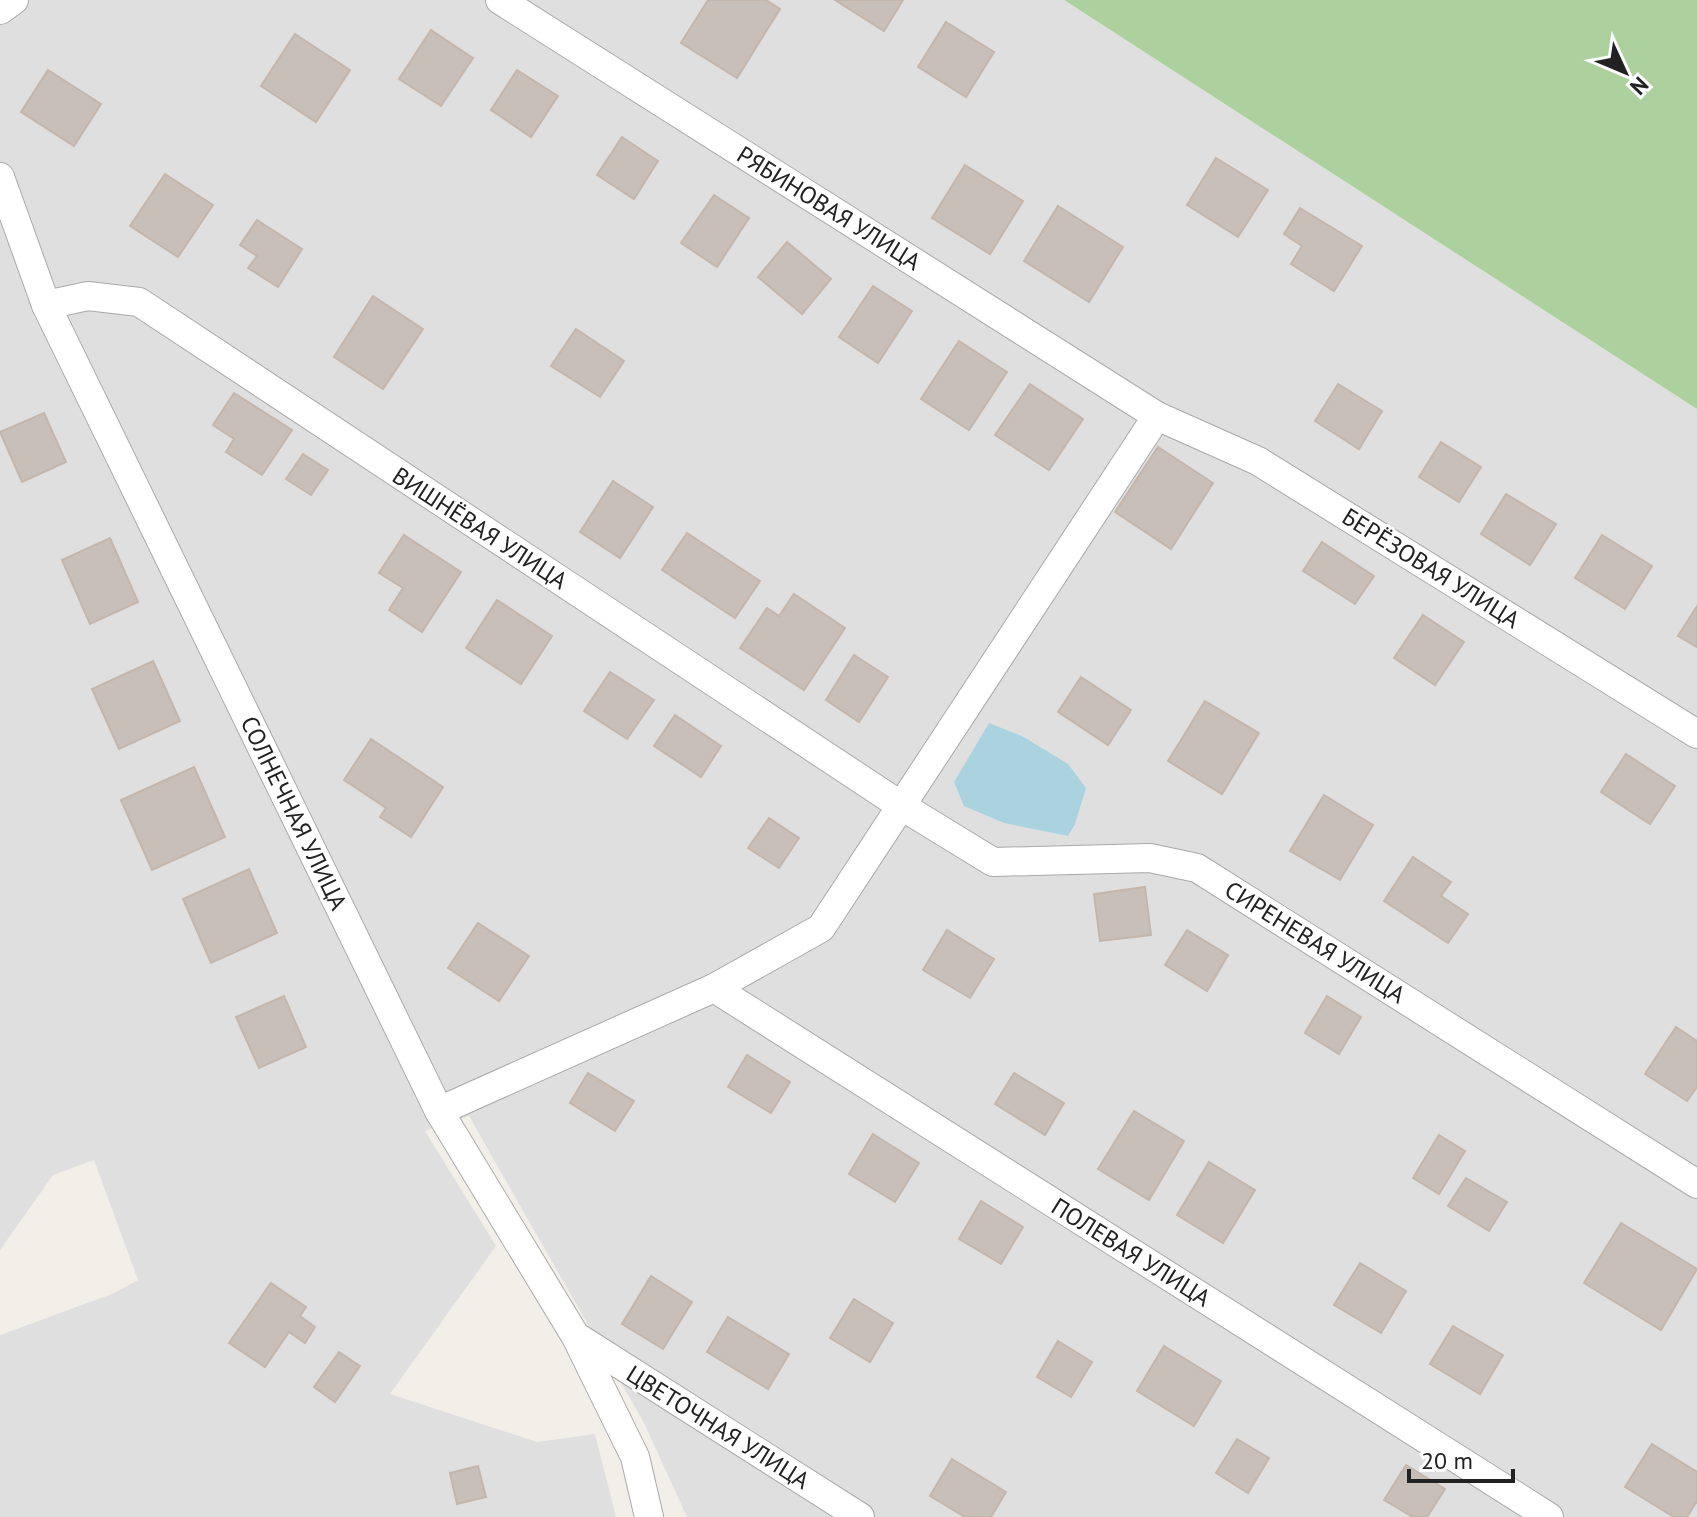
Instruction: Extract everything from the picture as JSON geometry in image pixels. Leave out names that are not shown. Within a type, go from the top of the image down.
[{"type":"street","points":[[0,10],[14,0]]},
{"type":"street","name":"РЯБИНОВАЯ УЛИЦА","points":[[500,0],[1157,416]]},
{"type":"street","name":"СОЛНЕЧНАЯ УЛИЦА","points":[[0,177],[46,305],[439,1111],[576,1337],[635,1457],[649,1517]]},
{"type":"street","name":"ВИШНЁВАЯ УЛИЦА","points":[[46,305],[88,296],[139,302],[900,805]]},
{"type":"street","points":[[439,1111],[714,988],[821,928],[1157,416]]},
{"type":"street","name":"БЕРЁЗОВАЯ УЛИЦА","points":[[1157,416],[1258,461],[1697,734]]},
{"type":"street","name":"СИРЕНЕВАЯ УЛИЦА","points":[[900,805],[993,862],[1150,858],[1197,868],[1697,1184]]},
{"type":"street","name":"ПОЛЕВАЯ УЛИЦА","points":[[714,988],[1549,1517]]},
{"type":"street","name":"ЦВЕТОЧНАЯ УЛИЦА","points":[[576,1337],[860,1517]]},
{"type":"shaded area","points":[[0,0],[1064,0],[1697,409],[1697,1517],[687,1517],[644,1423],[469,1116],[425,1131],[496,1246],[390,1394],[537,1442],[595,1434],[616,1517],[0,1517],[0,1335],[112,1294],[138,1280],[94,1160],[53,1175],[0,1250]]},
{"type":"green space","points":[[1064,0],[1697,0],[1697,409]]},
{"type":"water","points":[[989,723],[1022,736],[1068,764],[1086,788],[1068,836],[1004,823],[964,806],[954,782]]},
{"type":"building","points":[[708,0],[766,0],[780,9],[737,78],[681,43]]},
{"type":"building","points":[[835,0],[903,0],[884,31]]},
{"type":"building","points":[[946,22],[994,52],[966,97],[918,67]]},
{"type":"building","points":[[431,30],[473,58],[441,106],[399,79]]},
{"type":"building","points":[[295,34],[350,70],[316,122],[261,86]]},
{"type":"building","points":[[48,70],[101,104],[74,146],[21,112]]},
{"type":"building","points":[[517,70],[558,96],[531,137],[491,110]]},
{"type":"building","points":[[622,137],[658,161],[634,199],[597,175]]},
{"type":"building","points":[[1216,158],[1268,190],[1238,237],[1187,205]]},
{"type":"building","points":[[965,165],[1023,201],[990,254],[932,218]]},
{"type":"building","points":[[165,174],[213,205],[178,257],[130,226]]},
{"type":"building","points":[[714,195],[749,218],[717,267],[681,243]]},
{"type":"building","points":[[1058,206],[1123,247],[1089,302],[1024,261]]},
{"type":"building","points":[[1300,208],[1362,246],[1334,291],[1291,264],[1302,246],[1284,234]]},
{"type":"building","points":[[257,220],[302,249],[278,287],[248,268],[257,256],[240,245]]},
{"type":"building","points":[[787,242],[831,279],[802,314],[758,277]]},
{"type":"building","points":[[873,286],[912,311],[878,363],[839,337]]},
{"type":"building","points":[[373,296],[423,329],[383,389],[334,357]]},
{"type":"building","points":[[576,329],[624,361],[600,397],[551,366]]},
{"type":"building","points":[[959,341],[1007,372],[969,430],[921,399]]},
{"type":"building","points":[[1030,384],[1083,419],[1049,470],[995,435]]},
{"type":"building","points":[[1338,384],[1382,411],[1359,449],[1315,421]]},
{"type":"building","points":[[234,393],[292,430],[262,475],[226,452],[234,439],[213,425]]},
{"type":"building","points":[[44,413],[66,462],[22,482],[0,432]]},
{"type":"building","points":[[1441,442],[1481,467],[1459,502],[1419,477]]},
{"type":"building","points":[[1158,447],[1213,483],[1171,549],[1115,512]]},
{"type":"building","points":[[303,454],[328,470],[311,495],[286,479]]},
{"type":"building","points":[[613,481],[653,507],[620,558],[580,532]]},
{"type":"building","points":[[1506,494],[1556,524],[1530,565],[1481,534]]},
{"type":"building","points":[[687,533],[760,581],[735,618],[662,570]]},
{"type":"building","points":[[404,535],[461,572],[422,632],[389,610],[403,588],[379,573]]},
{"type":"building","points":[[1602,535],[1652,566],[1625,609],[1575,578]]},
{"type":"building","points":[[110,538],[138,602],[90,624],[62,560]]},
{"type":"building","points":[[1322,542],[1374,576],[1355,604],[1303,571]]},
{"type":"building","points":[[794,594],[845,628],[804,690],[740,648],[767,608],[779,616]]},
{"type":"building","points":[[497,600],[552,636],[521,684],[466,648]]},
{"type":"building","points":[[1697,606],[1697,647],[1678,636]]},
{"type":"building","points":[[1423,615],[1464,642],[1435,685],[1394,658]]},
{"type":"building","points":[[854,655],[888,677],[859,722],[826,700]]},
{"type":"building","points":[[153,661],[180,721],[119,749],[92,689]]},
{"type":"building","points":[[610,672],[654,700],[627,739],[584,711]]},
{"type":"building","points":[[1081,677],[1131,710],[1108,745],[1058,712]]},
{"type":"building","points":[[1205,701],[1259,733],[1222,794],[1168,761]]},
{"type":"building","points":[[675,715],[721,746],[701,777],[654,746]]},
{"type":"building","points":[[371,739],[443,787],[411,837],[380,817],[386,808],[344,780]]},
{"type":"building","points":[[1626,754],[1675,786],[1650,824],[1601,792]]},
{"type":"building","points":[[194,767],[225,837],[152,870],[121,800]]},
{"type":"building","points":[[1324,795],[1373,825],[1340,880],[1290,851]]},
{"type":"building","points":[[769,818],[799,838],[779,868],[748,848]]},
{"type":"building","points":[[1413,857],[1451,882],[1441,896],[1468,914],[1448,943],[1384,901]]},
{"type":"building","points":[[249,869],[277,933],[211,963],[183,899]]},
{"type":"building","points":[[1145,887],[1151,935],[1100,941],[1094,894]]},
{"type":"building","points":[[478,923],[529,956],[499,1001],[448,968]]},
{"type":"building","points":[[947,930],[994,959],[970,998],[923,970]]},
{"type":"building","points":[[1187,930],[1228,955],[1207,991],[1165,965]]},
{"type":"building","points":[[284,996],[306,1047],[259,1068],[236,1017]]},
{"type":"building","points":[[1327,996],[1361,1017],[1339,1054],[1305,1033]]},
{"type":"building","points":[[1676,1027],[1697,1041],[1697,1087],[1687,1101],[1645,1074]]},
{"type":"building","points":[[747,1055],[790,1082],[771,1113],[728,1087]]},
{"type":"building","points":[[588,1073],[634,1101],[615,1131],[570,1103]]},
{"type":"building","points":[[1014,1073],[1064,1103],[1045,1135],[995,1104]]},
{"type":"building","points":[[1134,1111],[1184,1141],[1149,1200],[1098,1169]]},
{"type":"building","points":[[873,1134],[919,1163],[895,1202],[849,1174]]},
{"type":"building","points":[[1439,1135],[1465,1151],[1439,1194],[1413,1178]]},
{"type":"building","points":[[1209,1162],[1255,1190],[1223,1243],[1177,1215]]},
{"type":"building","points":[[1466,1178],[1507,1202],[1489,1231],[1448,1206]]},
{"type":"building","points":[[981,1201],[1023,1227],[1001,1264],[959,1239]]},
{"type":"building","points":[[1621,1223],[1697,1269],[1661,1330],[1584,1283]]},
{"type":"building","points":[[1360,1263],[1406,1291],[1381,1333],[1334,1305]]},
{"type":"building","points":[[651,1276],[692,1302],[663,1349],[622,1324]]},
{"type":"building","points":[[271,1283],[306,1307],[300,1316],[315,1327],[305,1343],[289,1332],[265,1367],[229,1343]]},
{"type":"building","points":[[854,1299],[893,1323],[870,1362],[830,1338]]},
{"type":"building","points":[[728,1317],[789,1354],[768,1389],[707,1352]]},
{"type":"building","points":[[1453,1326],[1503,1355],[1480,1394],[1430,1364]]},
{"type":"building","points":[[1058,1341],[1092,1362],[1071,1397],[1037,1377]]},
{"type":"building","points":[[1164,1346],[1221,1381],[1194,1426],[1137,1391]]},
{"type":"building","points":[[339,1352],[360,1366],[335,1402],[314,1387]]},
{"type":"building","points":[[1237,1439],[1269,1458],[1248,1493],[1216,1473]]},
{"type":"building","points":[[1652,1444],[1697,1472],[1697,1501],[1687,1517],[1674,1517],[1625,1487]]},
{"type":"building","points":[[952,1459],[1006,1492],[991,1517],[965,1517],[930,1496]]},
{"type":"building","points":[[1406,1465],[1445,1489],[1427,1517],[1413,1517],[1384,1500]]},
{"type":"building","points":[[478,1466],[486,1497],[457,1504],[450,1473]]}]
